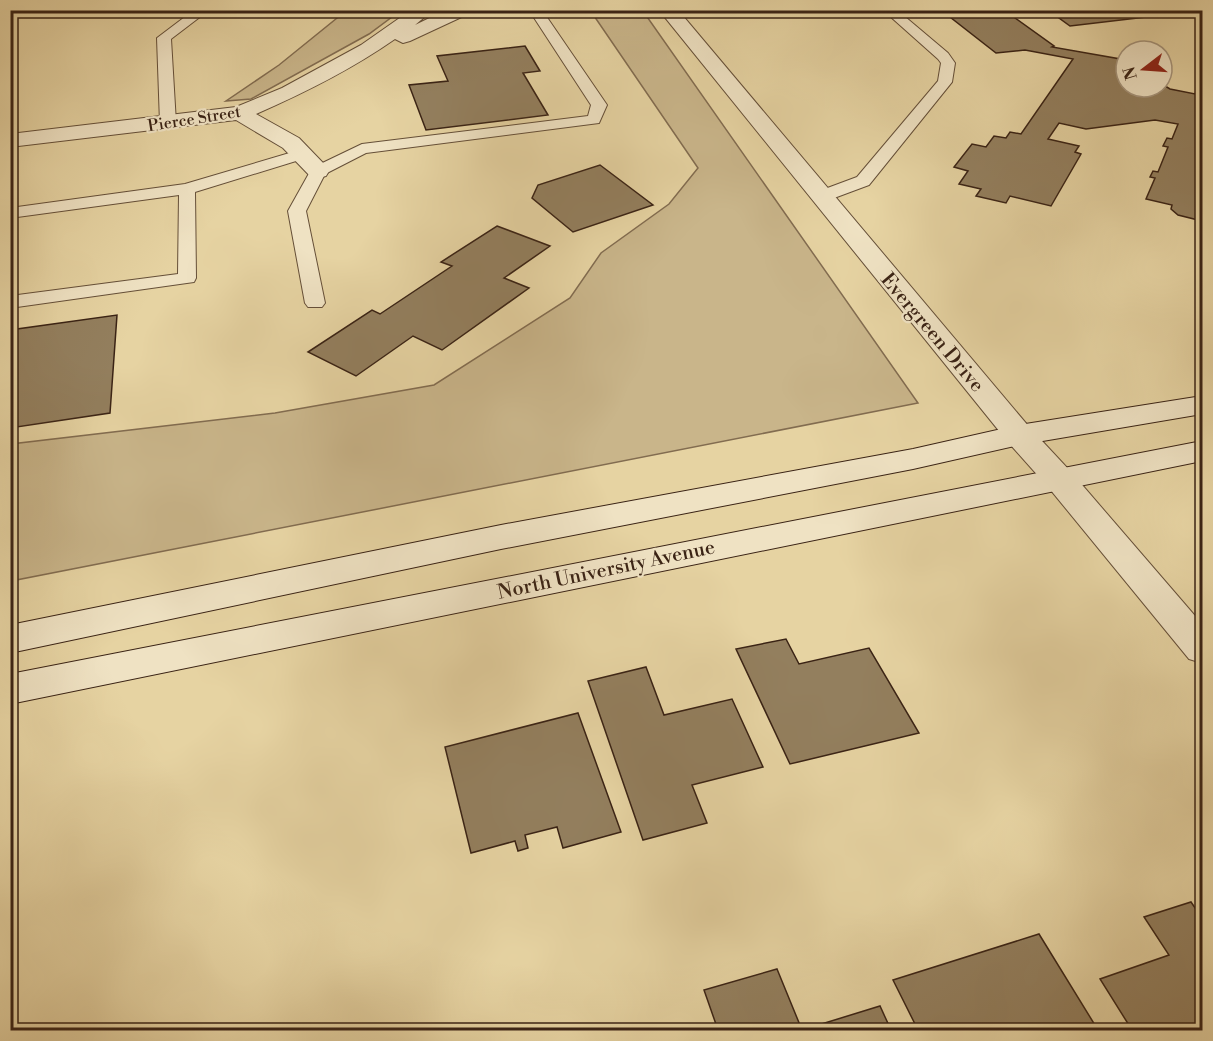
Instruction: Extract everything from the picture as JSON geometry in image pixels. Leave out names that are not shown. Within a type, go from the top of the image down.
[{"type":"street","name":"Pierce Street","points":[[10,141],[240,113],[289,92],[368,50],[424,10]]},
{"type":"street","points":[[368,50],[417,32],[462,10]]},
{"type":"street","name":"Evergreen Drive","points":[[668,10],[820,197],[1019,435],[1203,649]]},
{"type":"street","points":[[240,113],[291,143],[318,171]]},
{"type":"street","points":[[10,639],[501,537],[913,459],[1019,435],[1203,405]]},
{"type":"street","name":"North University Avenue","points":[[10,689],[338,626],[680,553],[1203,451]]},
{"type":"lane","points":[[168,123],[165,38],[203,10]]},
{"type":"lane","points":[[315,303],[297,212],[318,171],[362,149],[594,120],[599,105],[536,10]]},
{"type":"lane","points":[[820,197],[862,181],[945,82],[948,63],[943,56],[889,10]]},
{"type":"lane","points":[[10,213],[187,189],[303,154]]},
{"type":"lane","points":[[10,302],[187,278],[187,189]]},
{"type":"shaded area","points":[[347,10],[400,11],[369,34],[251,99],[226,101],[279,65]]},
{"type":"shaded area","points":[[590,10],[643,11],[918,403],[11,581],[11,444],[275,413],[434,385],[570,298],[601,253],[669,204],[698,168]]},
{"type":"building","points":[[941,10],[1004,10],[1054,46],[1052,47],[1114,58],[1114,99],[1174,99],[1174,90],[1195,94],[1201,80],[1198,79],[1202,75],[1202,221],[1178,215],[1171,209],[1172,205],[1146,199],[1155,178],[1150,177],[1153,171],[1158,172],[1168,147],[1163,146],[1167,138],[1172,139],[1178,124],[1155,120],[1086,129],[1059,123],[1048,139],[1079,146],[1075,152],[1081,154],[1051,206],[1010,196],[1006,203],[976,196],[981,189],[959,184],[968,171],[954,167],[972,144],[986,147],[994,136],[1006,138],[1010,132],[1021,134],[1073,59],[1025,50],[996,53]]},
{"type":"building","points":[[1048,10],[1166,10],[1172,14],[1070,26]]},
{"type":"building","points":[[525,46],[540,71],[523,73],[548,115],[426,130],[409,85],[448,81],[437,56]]},
{"type":"building","points":[[600,165],[653,205],[573,232],[532,198],[538,185]]},
{"type":"building","points":[[497,226],[550,246],[504,278],[529,288],[442,350],[413,336],[356,376],[308,352],[372,310],[380,314],[452,266],[441,262]]},
{"type":"building","points":[[117,315],[110,413],[10,428],[10,330]]},
{"type":"building","points":[[786,639],[799,664],[869,648],[919,733],[790,764],[736,649]]},
{"type":"building","points":[[646,667],[664,715],[732,699],[763,767],[692,785],[707,823],[643,840],[588,681]]},
{"type":"building","points":[[578,713],[621,832],[563,848],[557,827],[525,835],[528,848],[518,851],[515,841],[471,853],[445,747]]},
{"type":"building","points":[[1191,902],[1202,918],[1202,1030],[1132,1030],[1100,979],[1169,955],[1144,917]]},
{"type":"building","points":[[1039,934],[1098,1030],[918,1030],[893,980]]},
{"type":"building","points":[[777,969],[802,1030],[718,1030],[704,990]]},
{"type":"building","points":[[880,1006],[891,1030],[802,1030]]}]
